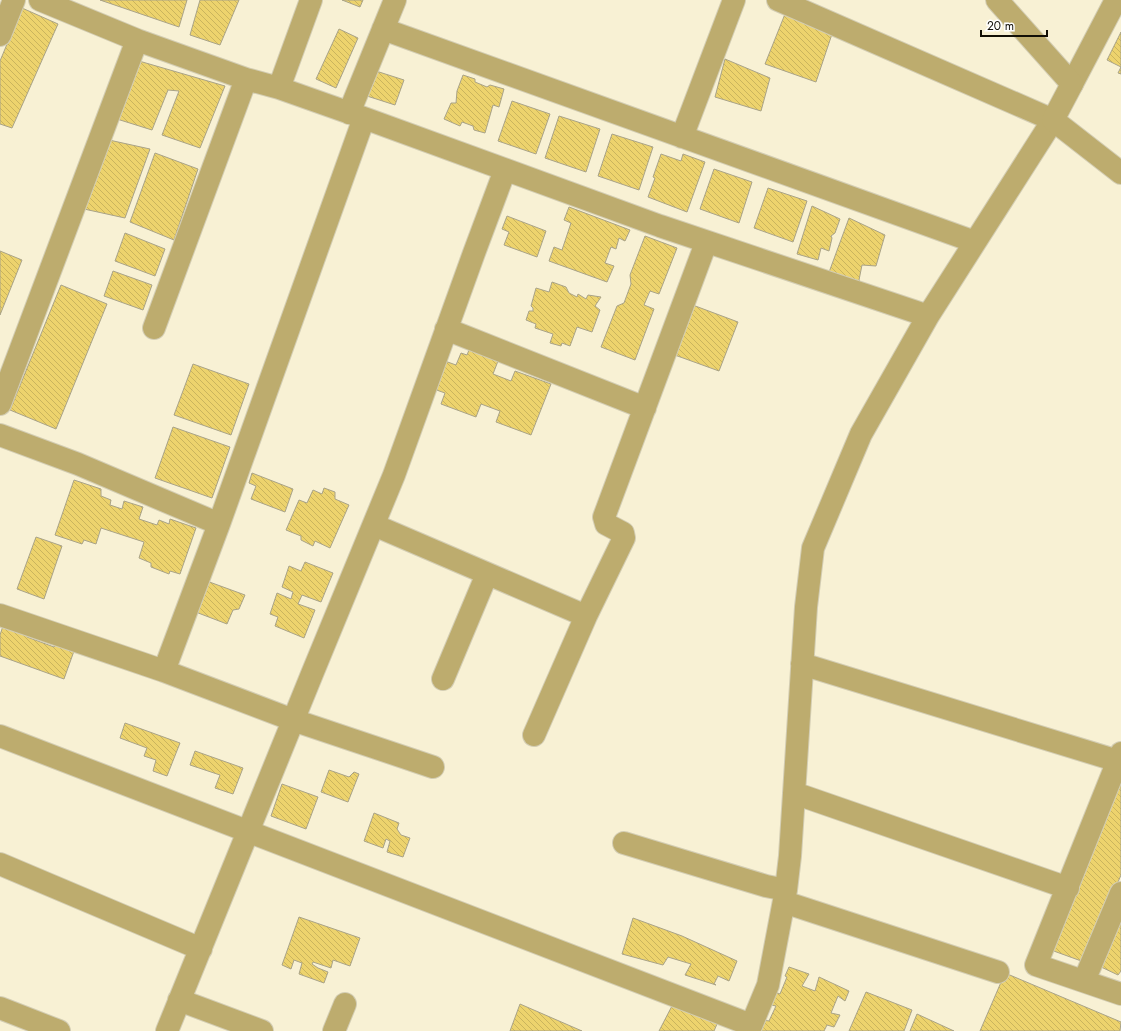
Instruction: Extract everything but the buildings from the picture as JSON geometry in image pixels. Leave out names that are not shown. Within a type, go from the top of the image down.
[{"type":"street","points":[[0,35],[14,0]]},
{"type":"street","points":[[40,0],[138,40],[246,79],[279,88],[356,115],[706,243],[928,316]]},
{"type":"street","points":[[279,88],[311,0]]},
{"type":"street","points":[[164,671],[218,524],[356,115],[383,29],[395,0]]},
{"type":"street","points":[[682,137],[734,0]]},
{"type":"street","points":[[778,0],[1053,120],[1121,174]]},
{"type":"street","points":[[996,0],[1072,84]]},
{"type":"street","points":[[0,736],[249,831],[750,1028],[768,985],[785,896],[790,856],[806,607],[813,548],[861,434],[928,316],[1053,120],[1116,0]]},
{"type":"street","points":[[383,29],[975,242]]},
{"type":"street","points":[[0,404],[138,40]]},
{"type":"street","points":[[154,328],[246,79]]},
{"type":"street","points":[[167,1031],[394,475],[505,170]]},
{"type":"street","points":[[534,735],[586,616],[624,538],[623,533],[606,524],[604,517],[706,243]]},
{"type":"street","points":[[446,329],[645,408]]},
{"type":"street","points":[[0,435],[78,464],[218,524]]},
{"type":"street","points":[[374,525],[586,616]]},
{"type":"street","points":[[443,679],[487,574]]},
{"type":"street","points":[[0,615],[164,671],[293,720],[434,767]]},
{"type":"street","points":[[802,664],[1120,757],[1036,965],[1121,994]]},
{"type":"street","points":[[794,793],[1068,888]]},
{"type":"street","points":[[624,843],[766,886],[785,896],[998,972]]},
{"type":"street","points":[[0,864],[201,949]]},
{"type":"street","points":[[1084,981],[1121,893]]},
{"type":"street","points":[[179,1000],[262,1031]]},
{"type":"street","points":[[334,1031],[345,1004]]},
{"type":"street","points":[[0,1008],[59,1031]]}]
